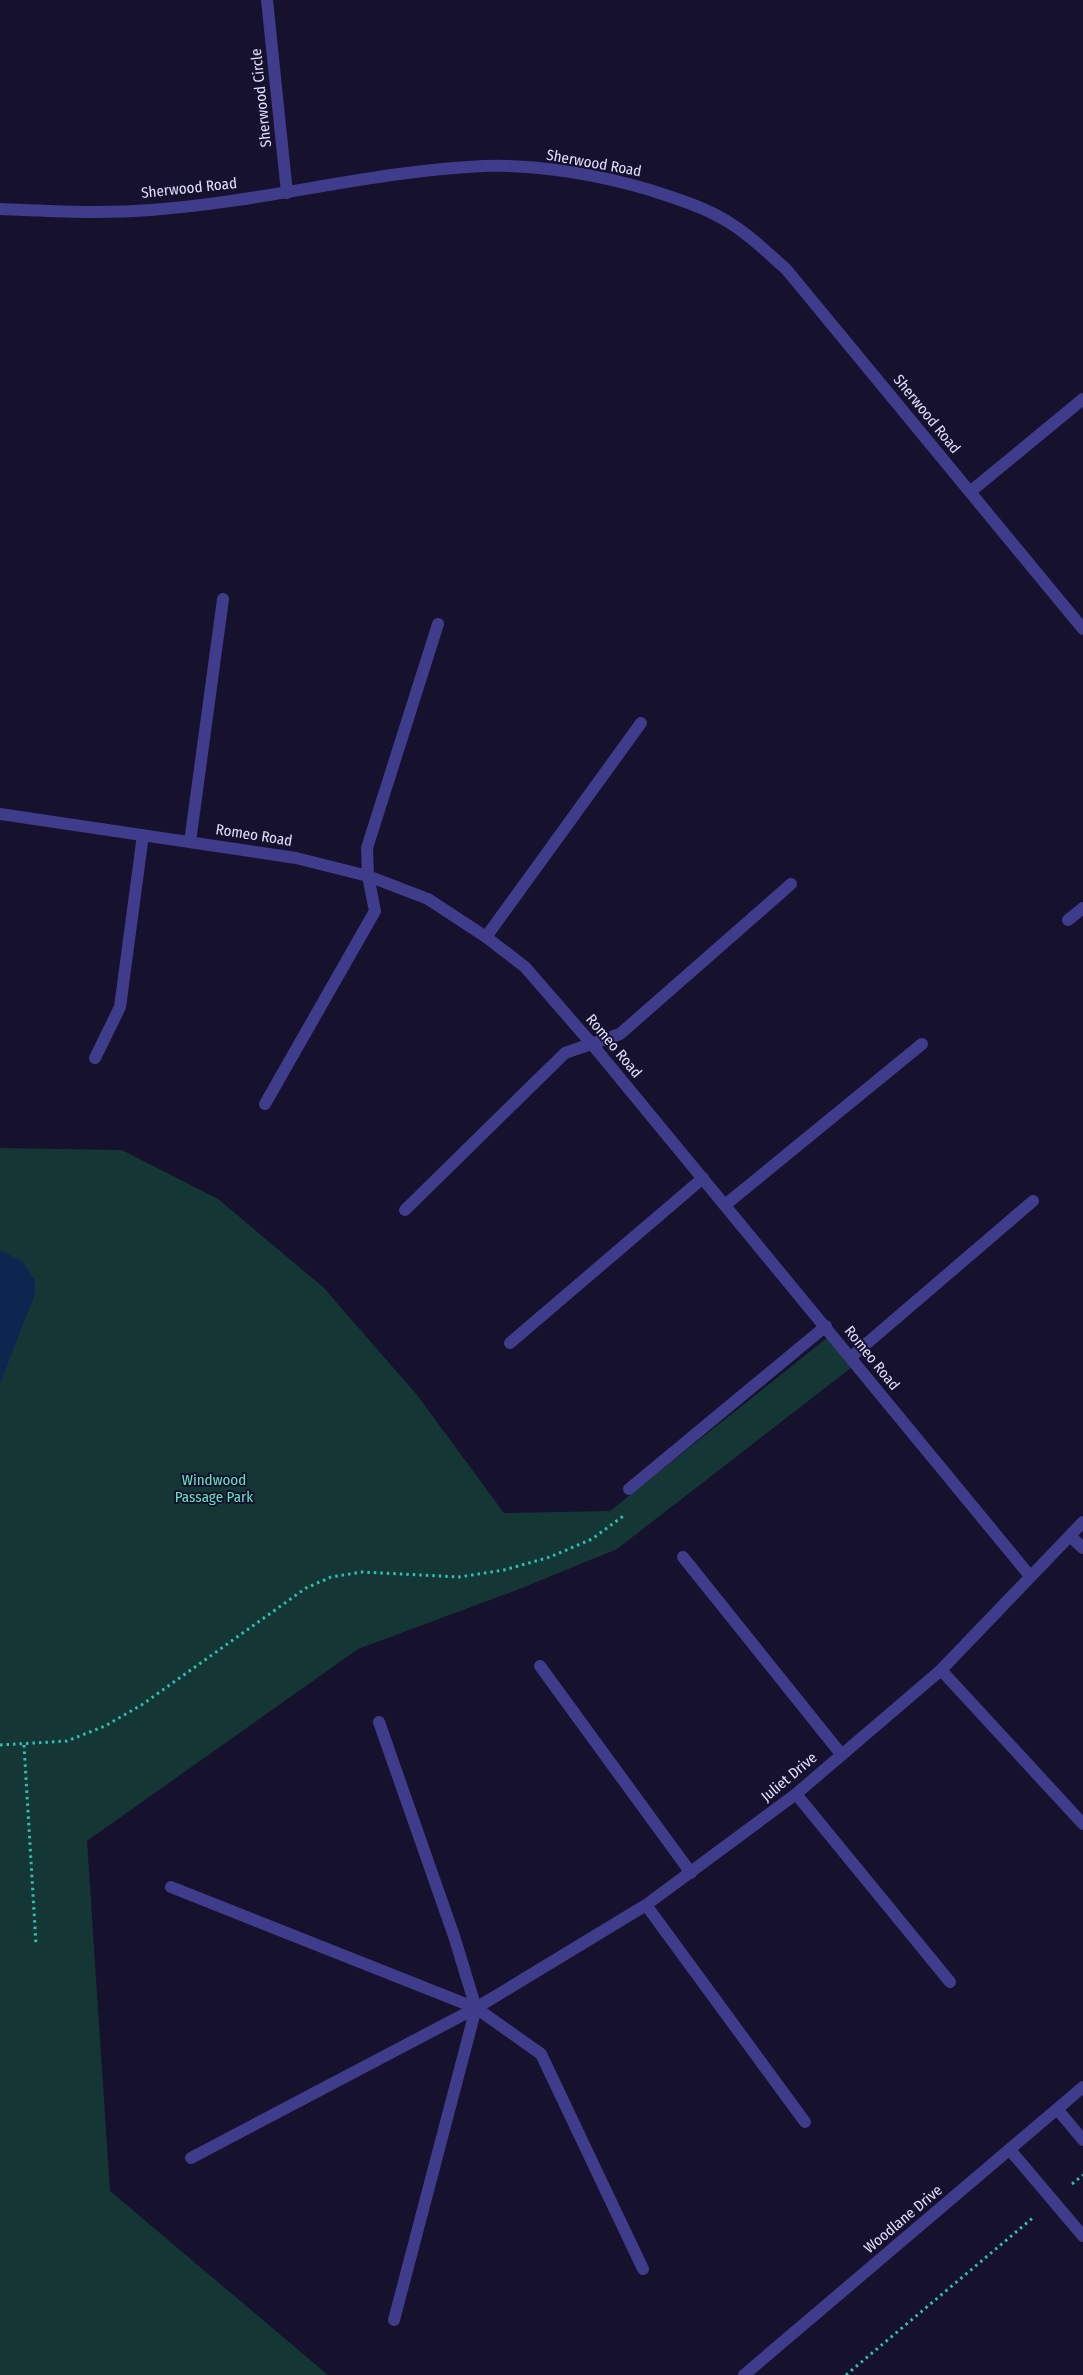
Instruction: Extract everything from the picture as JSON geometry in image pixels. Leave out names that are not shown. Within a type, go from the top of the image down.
[{"type":"street","name":"Sherwood Circle","points":[[267,0],[287,193]]},
{"type":"street","name":"Sherwood Road","points":[[0,209],[68,212],[151,210],[287,193],[420,171],[486,166],[556,170],[620,181],[682,200],[735,226],[786,268],[1083,629]]},
{"type":"street","points":[[970,492],[1083,399]]},
{"type":"street","points":[[190,842],[223,599]]},
{"type":"street","points":[[265,1104],[375,911],[368,876],[366,848],[438,624]]},
{"type":"street","points":[[486,937],[641,723]]},
{"type":"street","name":"Romeo Road","points":[[0,814],[296,858],[368,876],[428,899],[486,937],[525,967],[591,1043],[1030,1576]]},
{"type":"street","points":[[95,1058],[120,1007],[143,835]]},
{"type":"street","points":[[405,1210],[565,1053],[620,1034],[791,884]]},
{"type":"street","points":[[1068,920],[1083,908]]},
{"type":"street","points":[[725,1205],[922,1044]]},
{"type":"street","points":[[510,1342],[703,1178]]},
{"type":"street","points":[[851,1357],[1033,1201]]},
{"type":"street","points":[[629,1488],[826,1326]]},
{"type":"street","name":"Juliet Drive","points":[[191,2158],[476,2008],[646,1905],[692,1873],[796,1794],[942,1670],[1083,1522]]},
{"type":"street","points":[[1070,1536],[1083,1548]]},
{"type":"street","points":[[683,1557],[841,1754]]},
{"type":"street","points":[[540,1666],[692,1873]]},
{"type":"street","points":[[942,1670],[1083,1824]]},
{"type":"street","points":[[379,1722],[454,1936],[476,2008],[394,2320]]},
{"type":"street","points":[[796,1794],[950,1982]]},
{"type":"street","points":[[171,1887],[476,2008],[541,2054],[643,2269]]},
{"type":"street","points":[[646,1905],[805,2122]]},
{"type":"street","name":"Woodlane Drive","points":[[744,2375],[1083,2086]]},
{"type":"street","points":[[1057,2109],[1083,2140]]},
{"type":"street","points":[[1010,2150],[1083,2236]]},
{"type":"path","points":[[0,1745],[66,1741],[105,1726],[143,1704],[306,1588],[331,1577],[362,1572],[460,1577],[504,1570],[550,1557],[592,1539],[633,1509]]},
{"type":"path","points":[[24,1745],[36,1944]]},
{"type":"path","points":[[846,2375],[1083,2175]]},
{"type":"green space","name":"Windwood Passage Park","points":[[0,1148],[122,1150],[218,1199],[323,1287],[417,1395],[504,1513],[610,1511],[832,1334],[856,1364],[617,1549],[522,1588],[358,1649],[87,1841],[110,2191],[328,2375],[0,2375]]},
{"type":"water","points":[[0,1250],[23,1262],[35,1280],[35,1294],[0,1384]]}]
